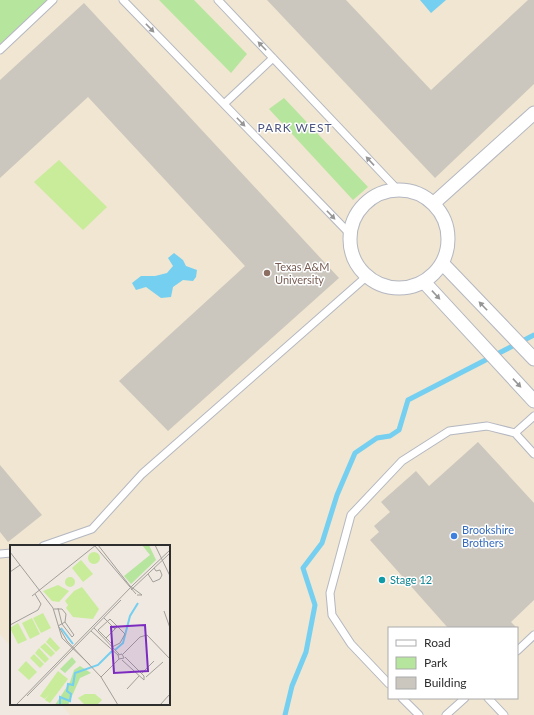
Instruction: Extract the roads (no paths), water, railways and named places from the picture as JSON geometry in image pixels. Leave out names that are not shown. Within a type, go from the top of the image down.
[{"type":"street","points":[[434,203],[534,112]]},
{"type":"street","points":[[397,190],[410,191],[423,195],[434,203],[444,216],[449,232],[448,248],[443,264],[435,274],[424,282],[404,289],[384,287],[366,277],[356,264],[350,249],[350,233],[355,217],[365,203],[380,193],[397,190]]},
{"type":"street","points":[[443,264],[530,355]]},
{"type":"street","points":[[424,282],[534,401]]},
{"type":"lane","points":[[0,50],[53,0]]},
{"type":"lane","points":[[123,0],[350,233]]},
{"type":"lane","points":[[218,0],[397,190]]},
{"type":"lane","points":[[224,104],[273,58]]},
{"type":"lane","points":[[46,545],[92,529],[142,474],[366,277]]},
{"type":"lane","points":[[515,433],[534,416]]},
{"type":"lane","points":[[388,683],[351,644],[332,614],[330,593],[351,515],[402,461],[449,431],[487,426],[515,433],[534,454]]},
{"type":"lane","points":[[0,554],[10,553]]},
{"type":"lane","points":[[518,650],[534,635]]},
{"type":"lane","points":[[403,699],[419,715]]},
{"type":"lane","points":[[446,715],[464,699]]},
{"type":"lane","points":[[489,699],[504,715]]},
{"type":"water","points":[[420,0],[446,0],[431,13]]},
{"type":"water","points":[[174,253],[183,260],[186,266],[197,270],[196,277],[193,281],[183,280],[173,287],[171,297],[161,298],[146,287],[136,290],[132,283],[141,276],[155,276],[167,273],[173,266],[168,258]]},
{"type":"waterway","points":[[285,715],[292,686],[306,652],[315,605],[303,568],[322,543],[337,495],[355,453],[377,438],[390,436],[399,430],[408,400],[534,335]]},
{"type":"place","name":"Texas A&M University","points":[[267,273]]},
{"type":"place","name":"Brookshire Brothers","points":[[454,536]]},
{"type":"place","name":"Stage 12","points":[[382,580]]},
{"type":"district","name":"PARK WEST","points":[[295,128]]}]
